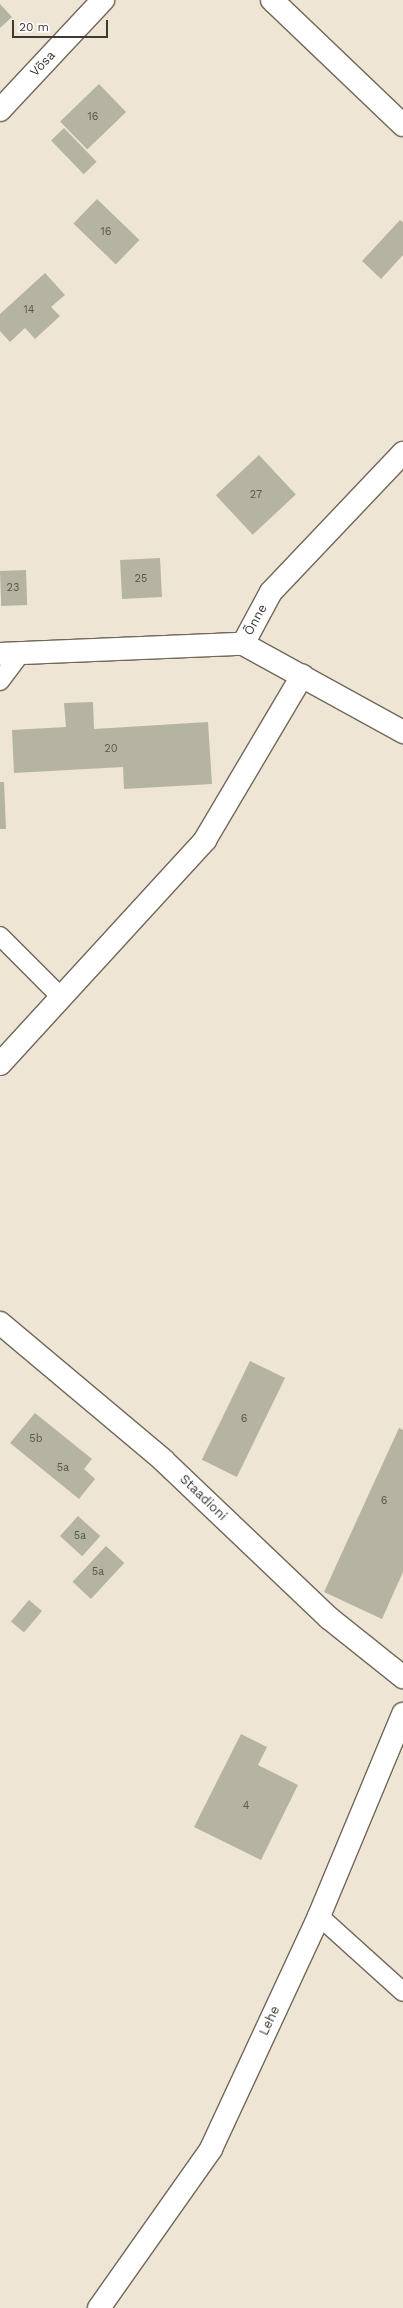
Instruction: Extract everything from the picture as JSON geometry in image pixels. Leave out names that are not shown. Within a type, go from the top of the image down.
[{"type":"street","name":"Võsa","points":[[0,110],[103,0]]},
{"type":"street","points":[[272,0],[403,125]]},
{"type":"street","name":"Õnne","points":[[11,653],[243,644],[271,592],[403,453]]},
{"type":"street","points":[[243,644],[403,732]]},
{"type":"street","points":[[0,1064],[205,840],[302,676]]},
{"type":"street","name":"Staadioni","points":[[0,1323],[163,1460],[329,1618],[403,1677]]},
{"type":"street","name":"Lehe","points":[[98,2308],[211,2149],[319,1916],[402,1718]]},
{"type":"lane","points":[[0,681],[11,653]]},
{"type":"lane","points":[[0,936],[61,997]]},
{"type":"lane","points":[[319,1916],[403,1992]]},
{"type":"building","points":[[0,4],[12,17],[0,28]]},
{"type":"building","points":[[99,84],[126,112],[87,150],[60,122]]},
{"type":"building","points":[[64,128],[97,162],[84,174],[51,141]]},
{"type":"building","points":[[97,199],[139,240],[116,264],[73,223]]},
{"type":"building","points":[[400,220],[403,222],[403,255],[381,279],[362,261]]},
{"type":"building","points":[[45,273],[65,295],[51,307],[60,316],[35,339],[25,328],[10,342],[0,331],[0,314]]},
{"type":"building","points":[[259,455],[296,494],[253,535],[216,495]]},
{"type":"building","points":[[160,558],[162,597],[122,599],[120,560]]},
{"type":"building","points":[[26,570],[27,605],[1,606],[0,571]]},
{"type":"building","points":[[93,702],[94,729],[208,722],[212,784],[124,789],[123,767],[14,773],[12,730],[66,727],[64,703]]},
{"type":"building","points":[[0,782],[4,782],[6,829],[0,829]]},
{"type":"building","points":[[250,1361],[285,1378],[237,1477],[202,1460]]},
{"type":"building","points":[[35,1413],[92,1459],[84,1469],[95,1479],[79,1499],[10,1443]]},
{"type":"building","points":[[399,1428],[403,1430],[403,1572],[382,1619],[324,1592]]},
{"type":"building","points":[[78,1516],[100,1536],[82,1556],[60,1536]]},
{"type":"building","points":[[106,1546],[124,1563],[91,1599],[73,1582]]},
{"type":"building","points":[[29,1600],[42,1611],[24,1632],[11,1621]]},
{"type":"building","points":[[241,1734],[267,1747],[258,1765],[298,1785],[261,1860],[194,1827]]}]
